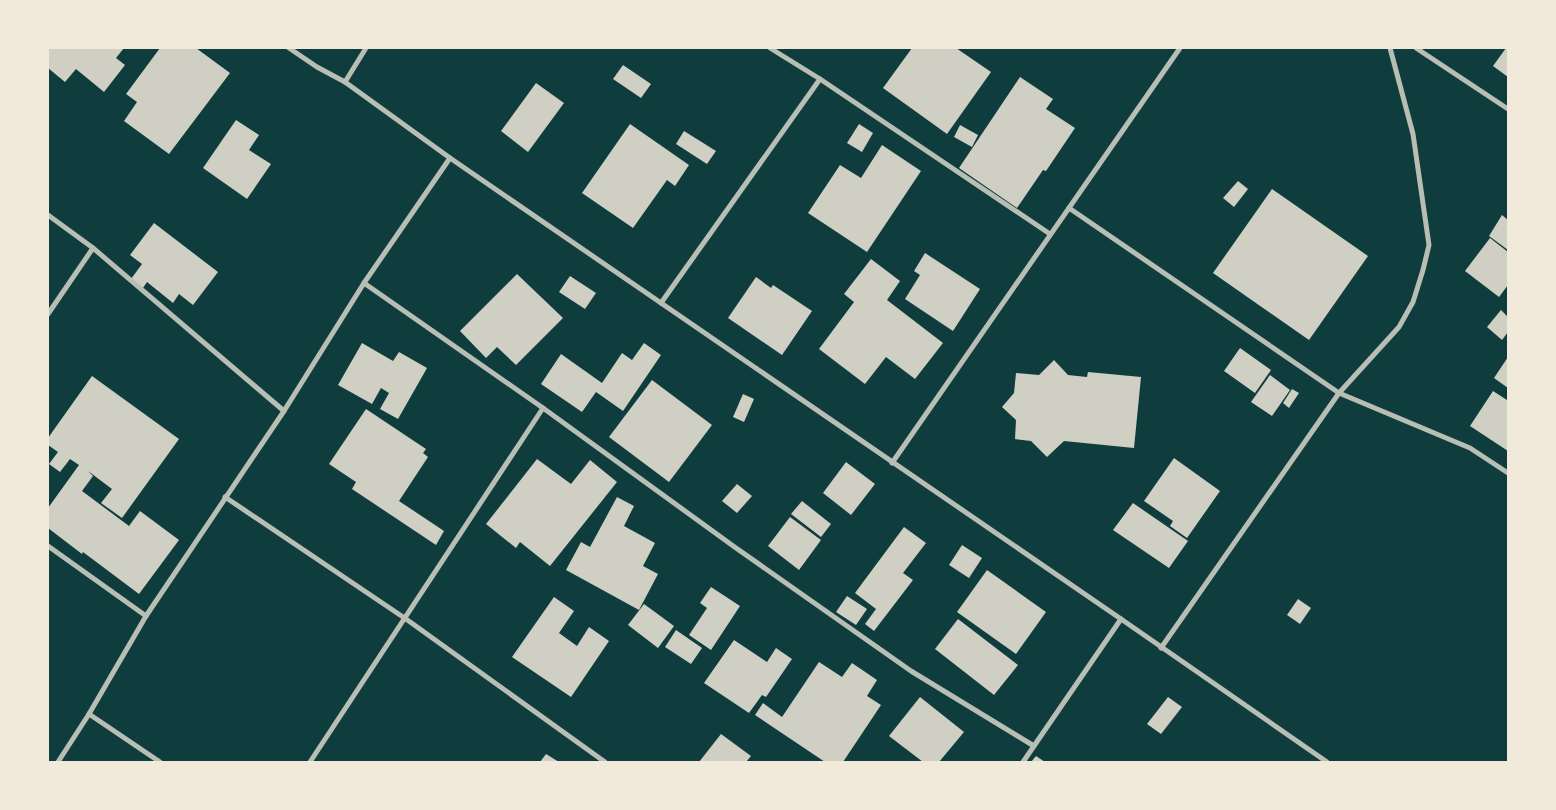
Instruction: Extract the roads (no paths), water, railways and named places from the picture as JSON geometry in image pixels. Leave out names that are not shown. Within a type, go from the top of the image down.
[{"type":"street","points":[[289,48],[345,82],[450,158],[1327,762]]},
{"type":"street","points":[[345,82],[366,48]]},
{"type":"street","points":[[770,48],[820,79],[1050,234]]},
{"type":"street","points":[[892,463],[1180,48]]},
{"type":"street","points":[[1161,648],[1339,393],[1399,327],[1413,302],[1429,245],[1413,134],[1390,48]]},
{"type":"street","points":[[1416,48],[1508,109]]},
{"type":"street","points":[[661,302],[820,79]]},
{"type":"street","points":[[58,762],[146,616],[284,411],[364,283],[450,158]]},
{"type":"street","points":[[1069,208],[1339,393],[1470,448],[1508,473]]},
{"type":"street","points":[[48,215],[94,248],[284,411]]},
{"type":"street","points":[[48,314],[94,248]]},
{"type":"street","points":[[364,283],[543,408],[736,548],[911,671],[1034,746]]},
{"type":"street","points":[[310,762],[406,619],[543,408]]},
{"type":"street","points":[[225,497],[406,619],[604,762]]},
{"type":"street","points":[[48,546],[146,616]]},
{"type":"street","points":[[1023,762],[1121,619]]},
{"type":"street","points":[[88,714],[160,762]]}]
